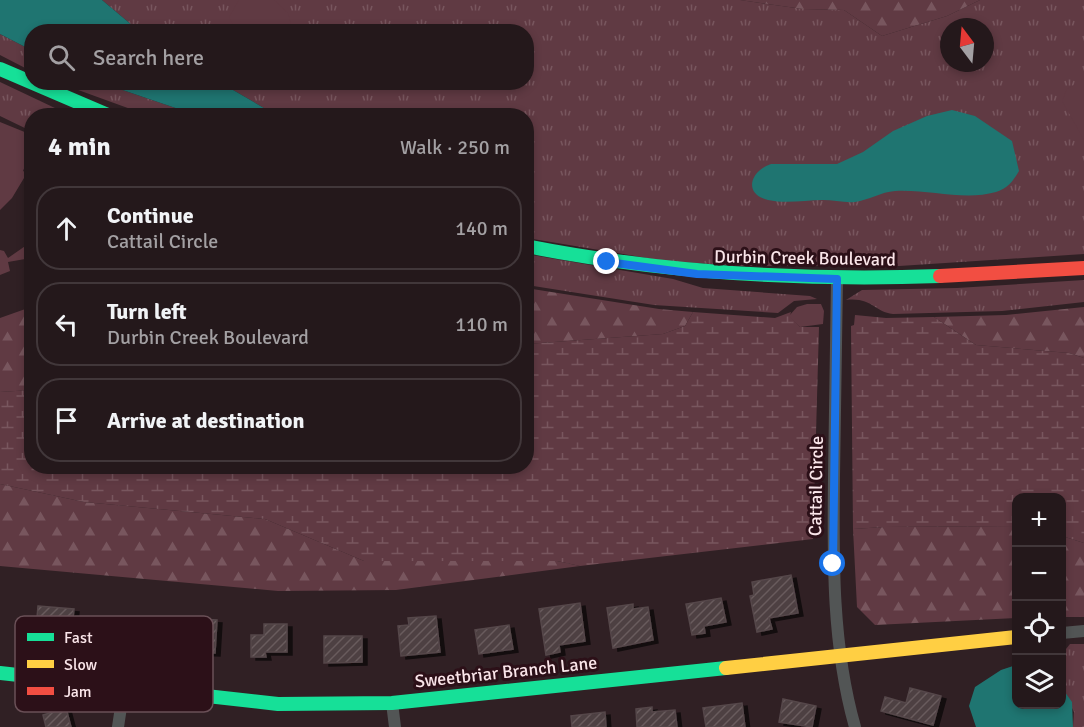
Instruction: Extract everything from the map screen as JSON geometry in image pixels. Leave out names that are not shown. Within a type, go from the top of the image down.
[{"type":"street","points":[[0,69],[24,79]]},
{"type":"street","points":[[49,90],[91,108]]},
{"type":"street","name":"Durbin Creek Boulevard","points":[[534,248],[607,262],[697,274],[837,279],[981,275],[1084,268]]},
{"type":"street","name":"Cattail Circle","points":[[837,279],[833,564],[847,701],[855,727]]},
{"type":"street","points":[[1066,633],[1084,631]]},
{"type":"street","name":"Sweetbriar Branch Lane","points":[[213,697],[278,704],[392,703],[1012,638]]},
{"type":"street","name":"Sweetbriar Branch Lane","points":[[0,673],[15,675]]},
{"type":"street","points":[[392,703],[395,727]]},
{"type":"street","points":[[118,727],[120,712]]},
{"type":"green space","points":[[102,0],[740,0],[803,9],[844,10],[882,36],[940,18],[940,72],[994,72],[994,18],[940,18],[980,0],[1084,0],[1084,254],[899,266],[742,266],[665,261],[534,239],[534,108],[264,108],[233,90],[534,90],[534,24],[131,24]]},
{"type":"green space","points":[[239,0],[274,0],[288,13],[291,24],[232,24],[229,17]]},
{"type":"green space","points":[[740,0],[980,0],[947,16],[882,36],[844,10],[803,9]]},
{"type":"green space","points":[[0,34],[24,46],[24,67],[0,55]]},
{"type":"green space","points":[[0,82],[55,108],[24,108],[24,128],[0,116]]},
{"type":"green space","points":[[1076,84],[1084,84],[1084,140],[1062,101],[1067,89]]},
{"type":"green space","points":[[78,90],[123,90],[175,108],[128,108]]},
{"type":"green space","points":[[0,122],[24,132],[24,178],[12,198],[0,210]]},
{"type":"green space","points":[[24,247],[24,259],[8,262],[10,271],[0,275],[0,250],[4,251],[8,258]]},
{"type":"green space","points":[[534,255],[673,279],[703,288],[810,296],[817,299],[794,301],[778,313],[654,305],[534,286]]},
{"type":"green space","points":[[1084,280],[1084,302],[1002,311],[893,314],[881,311],[862,301],[846,300],[862,290],[957,288]]},
{"type":"green space","points":[[534,289],[659,309],[693,312],[685,326],[663,334],[534,343]]},
{"type":"green space","points":[[821,304],[824,311],[823,324],[800,327],[789,316],[797,307]]},
{"type":"green space","points":[[1084,307],[1084,358],[1069,353],[976,345],[934,317],[1006,315]]},
{"type":"green space","points":[[24,309],[24,390],[0,392],[0,318]]},
{"type":"green space","points":[[693,312],[775,318],[791,312],[790,316],[800,327],[819,327],[813,539],[580,566],[557,561],[364,561],[265,519],[84,502],[0,484],[0,392],[24,390],[24,474],[534,474],[534,343],[663,334],[685,326]]},
{"type":"green space","points":[[855,315],[886,318],[934,317],[976,345],[1069,353],[1084,358],[1084,543],[1066,537],[1066,493],[1012,493],[1012,526],[853,529],[851,326],[854,325]]},
{"type":"green space","points":[[0,484],[84,502],[265,519],[364,561],[557,561],[580,566],[396,590],[278,591],[0,566]]},
{"type":"green space","points":[[1012,526],[1012,618],[875,625],[857,607],[853,529]]},
{"type":"green space","points":[[1066,537],[1084,543],[1084,617],[1066,617]]},
{"type":"green space","points":[[1070,644],[1084,644],[1084,727],[1073,727],[1074,712],[1066,696],[1066,649]]},
{"type":"water","points":[[0,0],[102,0],[131,24],[24,24],[24,46],[0,34]]},
{"type":"water","points":[[123,90],[233,90],[264,108],[175,108]]},
{"type":"water","points":[[952,110],[975,116],[1012,141],[1019,171],[1004,188],[996,192],[971,195],[895,191],[851,202],[823,200],[789,202],[760,197],[752,188],[754,177],[764,167],[771,164],[837,164],[863,152],[893,131],[927,116]]},
{"type":"water","points":[[1012,666],[1012,709],[1066,709],[1066,694],[1072,702],[1073,727],[976,727],[969,706],[975,687],[1001,670]]},
{"type":"building","points":[[791,575],[798,613],[769,618],[772,629],[757,632],[750,596],[754,595],[752,582]]},
{"type":"building","points":[[721,598],[726,622],[704,626],[705,633],[692,635],[686,604]]},
{"type":"building","points":[[580,603],[585,641],[559,645],[560,652],[546,655],[539,609]]},
{"type":"building","points":[[633,604],[633,609],[648,607],[653,640],[613,648],[607,608]]},
{"type":"building","points":[[38,606],[74,609],[73,616],[37,616]]},
{"type":"building","points":[[436,616],[440,652],[401,656],[398,626],[409,625],[408,618]]},
{"type":"building","points":[[213,620],[217,620],[215,653],[213,653]]},
{"type":"building","points":[[264,624],[287,624],[287,652],[265,652],[266,657],[251,657],[251,635],[264,635]]},
{"type":"building","points":[[509,625],[513,649],[479,654],[475,630]]},
{"type":"building","points":[[324,636],[362,636],[362,662],[324,663]]},
{"type":"building","points":[[910,688],[941,696],[933,725],[881,711],[885,697],[906,703]]},
{"type":"building","points":[[783,699],[816,706],[812,727],[779,722]]},
{"type":"building","points":[[742,703],[745,727],[706,727],[703,708]]},
{"type":"building","points":[[652,707],[652,712],[675,710],[677,727],[637,727],[636,709]]},
{"type":"building","points":[[67,712],[71,727],[46,727],[43,715]]},
{"type":"building","points":[[605,712],[606,727],[572,727],[571,716]]},
{"type":"traffic: fast","points":[[0,69],[24,79]]},
{"type":"traffic: fast","points":[[49,90],[91,108]]},
{"type":"traffic: fast","points":[[534,247],[629,263],[732,273],[836,277],[940,276]]},
{"type":"traffic: fast","points":[[213,697],[278,704],[392,703],[726,668]]},
{"type":"traffic: fast","points":[[0,673],[15,675]]},
{"type":"traffic: slow","points":[[726,668],[1012,637]]},
{"type":"traffic: jam","points":[[940,276],[1084,268]]},
{"type":"route","points":[[607,262],[697,274],[837,279],[833,564]]}]
